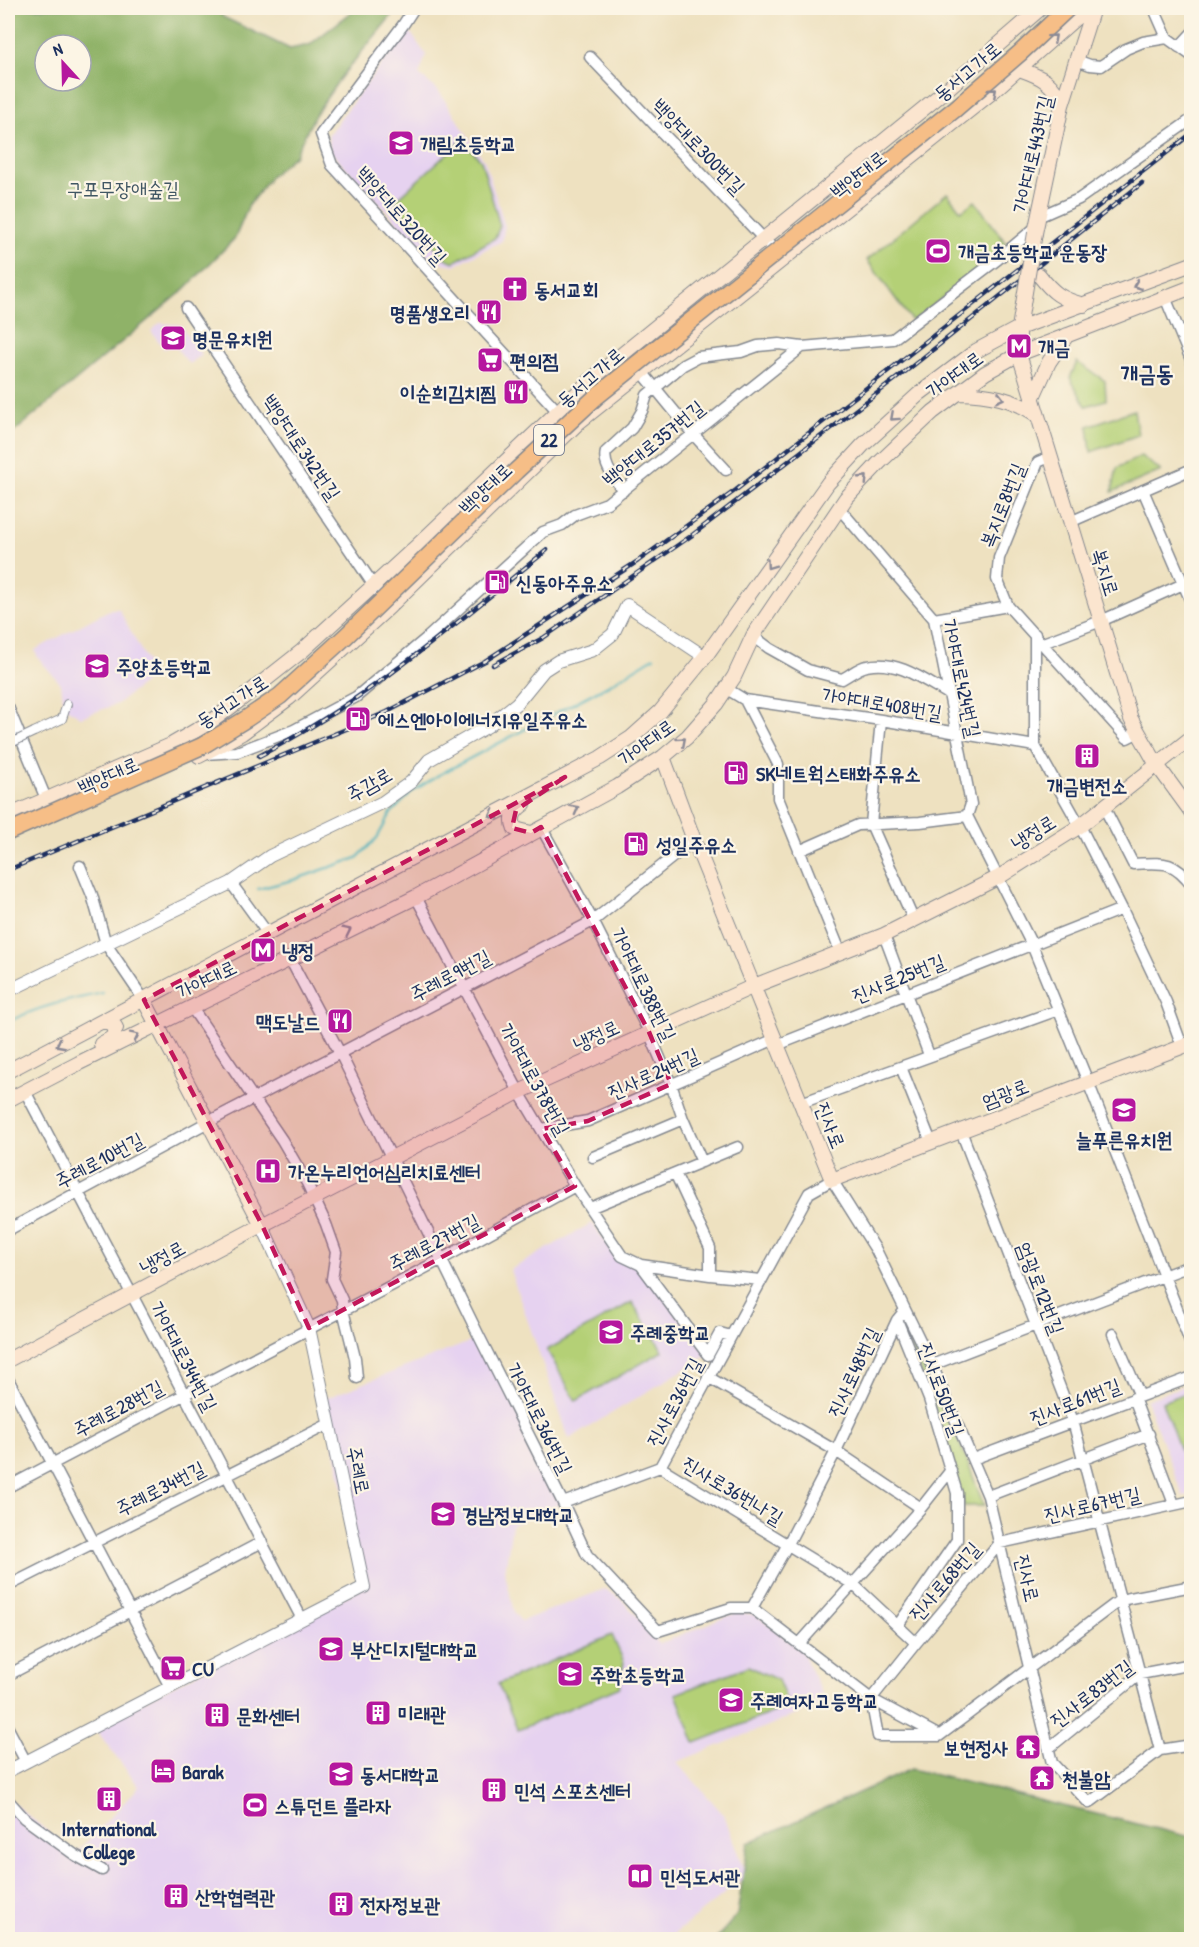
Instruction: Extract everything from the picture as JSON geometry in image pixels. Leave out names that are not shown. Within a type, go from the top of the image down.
[{"type":"highway","name":"동서고가로","points":[[8,818],[198,736],[271,689],[382,588],[589,390],[723,280],[948,102],[1054,8]]},
{"type":"highway","name":"동서고가로","points":[[8,832],[201,746],[280,696],[597,396],[956,109],[1020,53],[1078,11]]},
{"type":"highway","points":[[8,841],[84,804],[107,787]]},
{"type":"main road","name":"백양대로","points":[[8,818],[46,799],[171,745],[212,721],[302,651],[592,378],[939,96],[1041,8]]},
{"type":"main road","points":[[1064,8],[1078,11],[1085,31]]},
{"type":"main road","name":"가야대로443번길","points":[[1019,328],[1036,226],[1062,105],[1093,8]]},
{"type":"main road","name":"백양대로","points":[[8,841],[204,754],[249,728],[290,698],[389,607],[573,429],[966,113],[1019,69],[1078,11]]},
{"type":"main road","points":[[1019,69],[1031,73],[1055,89],[1062,105]]},
{"type":"main road","points":[[1031,256],[1039,275],[1051,290],[1066,300],[1084,304]]},
{"type":"main road","name":"가야대로","points":[[8,1071],[565,777],[632,738],[660,712],[705,657],[828,483],[863,445],[919,394],[975,351],[1019,328],[1191,264]]},
{"type":"main road","name":"가야대로","points":[[8,1100],[416,897],[617,787],[663,757],[687,737],[716,704],[734,677],[753,636],[848,496],[933,412],[985,373],[1019,354],[1191,288]]},
{"type":"main road","name":"복지로","points":[[1019,328],[1019,354],[1131,719],[1157,765],[1191,813]]},
{"type":"main road","points":[[1032,399],[1049,362],[1067,335]]},
{"type":"main road","points":[[959,393],[996,396],[1023,405],[1037,415]]},
{"type":"main road","name":"냉정로","points":[[8,1360],[314,1197],[519,1092],[754,986],[884,935],[999,877],[1080,826],[1191,737]]},
{"type":"main road","name":"진사로","points":[[663,757],[694,840],[832,1179]]},
{"type":"main road","points":[[536,830],[515,829],[512,822],[513,815],[522,806],[556,787],[565,777]]},
{"type":"main road","name":"주례로","points":[[144,1000],[262,1225]]},
{"type":"main road","points":[[79,1063],[88,1051],[112,1038],[116,1033],[113,1024],[101,1022]]},
{"type":"main road","name":"엄광로","points":[[832,1179],[1187,1044]]},
{"type":"street","name":"백양대로320번길","points":[[414,8],[321,134],[332,165],[573,429]]},
{"type":"street","points":[[1156,9],[1167,38],[1191,56]]},
{"type":"street","points":[[1179,46],[1191,33]]},
{"type":"street","points":[[1076,60],[1101,66],[1126,49],[1143,42],[1167,38]]},
{"type":"street","name":"백양대로300번길","points":[[590,57],[783,259]]},
{"type":"street","points":[[623,491],[609,470],[604,457],[606,452],[632,428],[642,411],[647,395],[683,365],[698,357],[741,352],[758,346],[779,344],[802,347],[893,339],[998,259],[1036,226],[1079,199],[1191,118]]},
{"type":"street","points":[[1165,297],[1191,362]]},
{"type":"street","name":"백양대로342번길","points":[[186,308],[389,607]]},
{"type":"street","name":"백양대로357번길","points":[[204,754],[237,752],[294,730],[356,697],[428,637],[543,532],[562,525],[576,515],[607,503],[802,347]]},
{"type":"street","points":[[642,372],[726,470]]},
{"type":"street","name":"복지로8번길","points":[[1050,457],[1038,462],[999,558],[997,579],[1008,606],[1127,738],[1137,733]]},
{"type":"street","points":[[1070,522],[1191,469]]},
{"type":"street","points":[[1143,490],[1187,582],[1191,604]]},
{"type":"street","name":"가야대로424번길","points":[[839,508],[934,619],[971,804],[967,816],[1032,945],[1191,1347]]},
{"type":"street","points":[[1043,643],[1101,621],[1187,582]]},
{"type":"street","name":"주감로","points":[[8,991],[231,883],[270,855],[383,802],[411,782],[429,760],[488,726],[517,703],[544,670],[558,661],[593,650],[613,634],[627,605],[705,657]]},
{"type":"street","points":[[934,619],[1008,606]]},
{"type":"street","points":[[1035,634],[1035,746],[1080,826],[1187,1044]]},
{"type":"street","points":[[753,636],[808,670],[842,679],[865,666],[890,664],[950,695]]},
{"type":"street","name":"가야대로408번길","points":[[727,688],[745,700],[1035,746]]},
{"type":"street","points":[[745,700],[778,764],[778,798],[840,951]]},
{"type":"street","points":[[8,744],[62,719],[67,704]]},
{"type":"street","points":[[8,707],[55,820]]},
{"type":"street","points":[[881,720],[871,824],[914,921]]},
{"type":"street","points":[[1104,807],[1133,864],[1164,863],[1181,870],[1191,885]]},
{"type":"street","points":[[799,851],[858,825],[920,822],[967,816]]},
{"type":"street","name":"가야대로388번길","points":[[536,830],[593,921],[649,1032],[671,1084],[682,1119],[702,1162]]},
{"type":"street","name":"주례로9번길","points":[[208,1122],[593,921],[694,840]]},
{"type":"street","points":[[80,866],[92,895],[105,944],[144,1000]]},
{"type":"street","points":[[231,883],[268,934]]},
{"type":"street","name":"가야대로378번길","points":[[416,897],[519,1092],[575,1186],[622,1256],[641,1265],[761,1280]]},
{"type":"street","points":[[1032,945],[1122,909]]},
{"type":"street","points":[[884,935],[929,1056]]},
{"type":"street","name":"진사로25번길","points":[[776,1042],[906,995],[1032,945]]},
{"type":"street","name":"가야대로366번길","points":[[290,959],[392,1157],[587,1555],[658,1631],[731,1608],[752,1608]]},
{"type":"street","points":[[192,1008],[282,1140],[314,1197],[335,1248],[336,1257],[332,1279],[342,1300],[355,1358],[357,1378]]},
{"type":"street","points":[[801,1103],[1058,1010]]},
{"type":"street","name":"진사로24번길","points":[[542,1129],[588,1121],[671,1084],[776,1042]]},
{"type":"street","points":[[901,1067],[931,1142]]},
{"type":"street","name":"가야대로344번길","points":[[25,1091],[302,1619]]},
{"type":"street","points":[[593,1157],[682,1119]]},
{"type":"street","name":"주례로10번길","points":[[8,1230],[208,1122]]},
{"type":"street","name":"엄광로12번길","points":[[961,1131],[1073,1421],[1160,1750]]},
{"type":"street","points":[[590,1208],[738,1147]]},
{"type":"street","points":[[675,1173],[710,1248],[710,1275]]},
{"type":"street","name":"진사로36번길","points":[[563,1503],[660,1467],[809,1192],[832,1179]]},
{"type":"street","name":"진사로","points":[[832,1179],[876,1250],[932,1365],[988,1496],[1052,1763],[1089,1803],[1160,1750]]},
{"type":"street","name":"주례로27번길","points":[[309,1328],[575,1186]]},
{"type":"street","name":"주례로","points":[[8,1771],[364,1587],[309,1328],[262,1225]]},
{"type":"street","name":"가야대로378번길","points":[[641,1265],[708,1355],[720,1333],[731,1336]]},
{"type":"street","points":[[932,1365],[1191,1265]]},
{"type":"street","name":"진사로48번길","points":[[752,1608],[836,1451],[897,1320],[905,1310]]},
{"type":"street","name":"진사로50번길","points":[[897,1320],[930,1400],[957,1493],[957,1540],[898,1625]]},
{"type":"street","name":"주례로28번길","points":[[8,1487],[309,1328]]},
{"type":"street","points":[[1113,1334],[1174,1504]]},
{"type":"street","points":[[708,1377],[836,1451],[921,1508]]},
{"type":"street","name":"진사로61번길","points":[[973,1459],[1191,1377]]},
{"type":"street","points":[[8,1379],[170,1687]]},
{"type":"street","name":"주례로34번길","points":[[8,1586],[329,1424]]},
{"type":"street","points":[[988,1496],[1149,1434]]},
{"type":"street","name":"진사로36번나길","points":[[660,1467],[788,1544]]},
{"type":"street","points":[[800,1643],[854,1585],[951,1470]]},
{"type":"street","name":"진사로67번길","points":[[1000,1543],[1191,1501]]},
{"type":"street","points":[[8,1675],[262,1542]]},
{"type":"street","name":"진사로68번길","points":[[871,1699],[1000,1543]]},
{"type":"street","points":[[788,1544],[854,1585]]},
{"type":"street","name":"진사로68번길","points":[[854,1585],[915,1643]]},
{"type":"street","points":[[871,1699],[878,1736],[939,1736],[1120,1600],[1191,1586]]},
{"type":"street","points":[[752,1608],[871,1699],[939,1736]]},
{"type":"street","name":"진사로83번길","points":[[1048,1748],[1140,1674],[1191,1664]]},
{"type":"street","points":[[8,1728],[26,1762]]},
{"type":"street","points":[[1160,1750],[1191,1745]]},
{"type":"street","points":[[8,1800],[24,1818],[75,1855],[102,1870]]},
{"type":"highlighted area","points":[[565,777],[516,810],[512,828],[531,833],[541,827],[649,1032],[671,1084],[588,1121],[542,1129],[575,1186],[309,1328],[262,1225],[144,1000]]},
{"type":"shaded area","name":"개림초등학교","points":[[408,29],[426,55],[419,75],[438,90],[485,162],[505,226],[502,241],[455,265],[430,259],[330,151],[328,135]]},
{"type":"shaded area","name":"명문유치원","points":[[160,323],[180,325],[202,355],[189,364],[174,345],[164,349],[151,331]]},
{"type":"shaded area","name":"주양초등학교","points":[[111,609],[119,609],[154,675],[117,704],[81,717],[64,707],[61,684],[38,658],[35,650]]},
{"type":"shaded area","name":"주례중학교","points":[[592,1223],[619,1259],[641,1265],[708,1355],[569,1439],[510,1270]]},
{"type":"shaded area","name":"동서대학교","points":[[480,1338],[563,1503],[512,1525],[505,1572],[514,1613],[521,1621],[605,1589],[621,1599],[653,1633],[658,1644],[738,1612],[756,1615],[802,1651],[826,1703],[677,1762],[724,1815],[746,1876],[668,1939],[8,1939],[8,1799],[75,1854],[139,1787],[94,1727],[364,1587],[324,1399]]},
{"type":"shaded area","points":[[1191,1383],[1191,1495],[1183,1496],[1146,1400]]},
{"type":"green space","name":"구포무장애숲길","points":[[8,8],[218,8],[223,17],[290,49],[309,45],[357,8],[398,8],[341,77],[315,115],[295,155],[271,176],[249,205],[235,238],[184,290],[8,437]]},
{"type":"green space","points":[[462,140],[481,160],[500,226],[495,238],[454,262],[445,258],[397,206],[396,200]]},
{"type":"green space","name":"개금초등학교 운동장","points":[[947,193],[961,211],[975,201],[1006,243],[993,260],[912,321],[867,260]]},
{"type":"green space","points":[[1077,362],[1105,381],[1106,400],[1086,406],[1070,378]]},
{"type":"green space","points":[[1134,410],[1138,435],[1091,452],[1088,426]]},
{"type":"green space","points":[[1141,456],[1161,471],[1112,492],[1117,468]]},
{"type":"green space","points":[[632,1302],[663,1351],[576,1401],[547,1350]]},
{"type":"green space","points":[[915,1339],[984,1506],[964,1506],[932,1399],[909,1341]]},
{"type":"green space","points":[[1191,1391],[1191,1461],[1185,1463],[1162,1402]]},
{"type":"green space","points":[[612,1635],[624,1662],[620,1687],[518,1730],[498,1684]]},
{"type":"green space","points":[[748,1666],[778,1680],[789,1706],[695,1743],[676,1694]]},
{"type":"green space","points":[[911,1769],[1191,1837],[1191,1939],[716,1939],[737,1915],[748,1843]]},
{"type":"waterway","points":[[258,889],[293,880],[357,858],[377,838],[391,813],[412,792],[437,776],[610,684],[654,657]]},
{"type":"waterway","points":[[8,1022],[43,1008],[103,993]]},
{"type":"railway","points":[[8,870],[387,712],[485,661],[638,561],[736,490],[1192,133]]},
{"type":"railway","points":[[493,665],[543,638],[691,536],[910,368],[1142,183]]},
{"type":"railway","points":[[259,756],[298,735],[372,687],[547,550]]},
{"type":"place","name":"개림초등학교","points":[[401,143]]},
{"type":"place","name":"개금초등학교 운동장","points":[[938,251]]},
{"type":"place","name":"동서교회","points":[[515,289]]},
{"type":"place","name":"명품생오리","points":[[489,312]]},
{"type":"place","name":"명문유치원","points":[[173,338]]},
{"type":"place","name":"개금","points":[[1019,346]]},
{"type":"place","name":"편의점","points":[[490,360]]},
{"type":"place","name":"이순희김치찜","points":[[516,392]]},
{"type":"place","name":"신동아주유소","points":[[497,582]]},
{"type":"place","name":"주양초등학교","points":[[97,666]]},
{"type":"place","name":"에스엔아이에너지유일주유소","points":[[358,719]]},
{"type":"place","name":"개금변전소","points":[[1087,756]]},
{"type":"place","name":"SK네트웍스태화주유소","points":[[736,773]]},
{"type":"place","name":"성일주유소","points":[[636,844]]},
{"type":"place","name":"냉정","points":[[263,950]]},
{"type":"place","name":"맥도날드","points":[[340,1021]]},
{"type":"place","name":"늘푸른유치원","points":[[1124,1110]]},
{"type":"place","name":"가온누리언어심리치료센터","points":[[268,1171]]},
{"type":"place","name":"주례중학교","points":[[611,1332]]},
{"type":"place","name":"경남정보대학교","points":[[443,1514]]},
{"type":"place","name":"부산디지털대학교","points":[[331,1649]]},
{"type":"place","name":"CU","points":[[173,1668]]},
{"type":"place","name":"주학초등학교","points":[[570,1674]]},
{"type":"place","name":"주례여자고등학교","points":[[731,1700]]},
{"type":"place","name":"미래관","points":[[378,1713]]},
{"type":"place","name":"문화센터","points":[[217,1715]]},
{"type":"place","name":"보현정사","points":[[1028,1747]]},
{"type":"place","name":"Barak","points":[[163,1771]]},
{"type":"place","name":"동서대학교","points":[[341,1774]]},
{"type":"place","name":"천불암","points":[[1042,1778]]},
{"type":"place","name":"민석 스포츠센터","points":[[494,1790]]},
{"type":"place","name":"International College","points":[[109,1799]]},
{"type":"place","name":"스튜던트 플라자","points":[[255,1805]]},
{"type":"place","name":"민석도서관","points":[[640,1876]]},
{"type":"place","name":"산학협력관","points":[[176,1896]]},
{"type":"place","name":"전자정보관","points":[[341,1904]]},
{"type":"district","name":"개금동","points":[[1147,373]]}]
